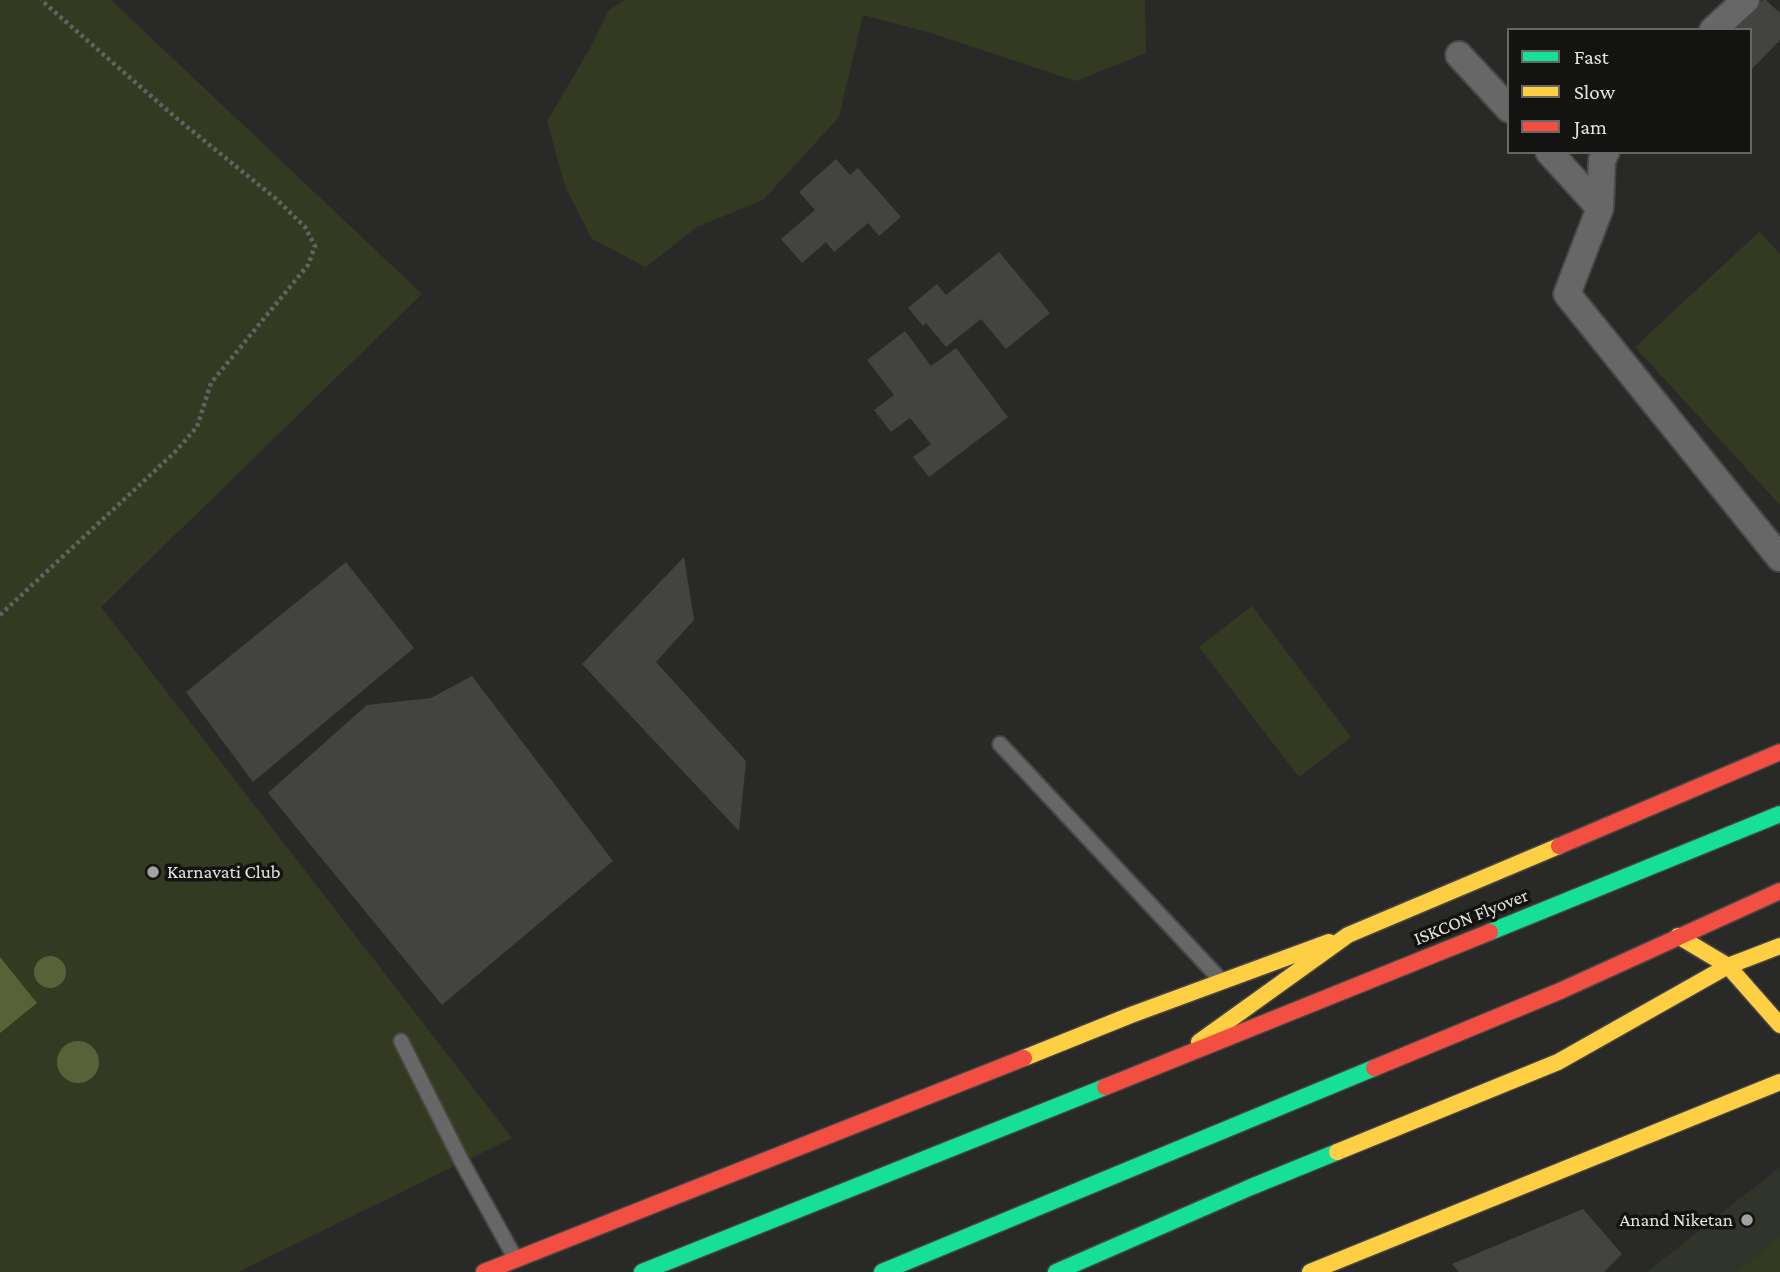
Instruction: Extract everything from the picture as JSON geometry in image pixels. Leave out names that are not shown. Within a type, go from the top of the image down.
[{"type":"main road","points":[[484,1272],[519,1266],[1131,1015],[1348,935],[1780,752]]},
{"type":"main road","name":"ISKCON Flyover","points":[[1177,1058],[1780,814]]},
{"type":"main road","points":[[882,1272],[1560,991],[1780,891]]},
{"type":"main road","points":[[642,1272],[1177,1058],[1348,935]]},
{"type":"main road","points":[[1678,936],[1728,967],[1780,1025]]},
{"type":"main road","points":[[1056,1272],[1251,1187],[1558,1062],[1728,967],[1780,946]]},
{"type":"main road","points":[[1310,1272],[1780,1082]]},
{"type":"street","points":[[1715,28],[1746,0]]},
{"type":"street","points":[[1459,55],[1507,107]]},
{"type":"street","points":[[1551,154],[1600,208]]},
{"type":"street","points":[[1605,154],[1602,160],[1600,208],[1567,294],[1780,558]]},
{"type":"lane","points":[[1000,744],[1222,981]]},
{"type":"lane","points":[[401,1041],[462,1163],[519,1266]]},
{"type":"path","points":[[0,615],[175,452],[197,427],[211,383],[308,265],[316,246],[305,227],[275,198],[175,117],[41,0]]},
{"type":"shaded area","name":"Karnavati Club","points":[[0,0],[111,0],[422,294],[101,607],[512,1138],[238,1272],[0,1272]]},
{"type":"shaded area","points":[[625,0],[1145,0],[1146,53],[1076,81],[931,33],[863,15],[839,117],[763,200],[697,227],[646,267],[592,239],[565,186],[547,121],[592,45],[608,11]]},
{"type":"shaded area","points":[[1759,232],[1780,254],[1780,505],[1635,347]]},
{"type":"shaded area","points":[[1252,606],[1351,737],[1299,777],[1199,647]]},
{"type":"shaded area","points":[[50,956],[61,961],[66,972],[61,983],[50,988],[39,983],[34,972],[39,961]]},
{"type":"shaded area","points":[[0,957],[37,1003],[0,1033]]},
{"type":"shaded area","points":[[78,1041],[93,1047],[99,1062],[93,1077],[78,1083],[63,1077],[57,1062],[63,1047]]},
{"type":"shaded area","name":"Anand Niketan","points":[[1780,1167],[1780,1272],[1647,1272]]},
{"type":"shaded area","points":[[1780,1237],[1780,1272],[1738,1272]]},
{"type":"building","points":[[1763,0],[1780,13],[1780,40],[1752,69],[1752,28],[1736,28]]},
{"type":"building","points":[[836,159],[850,175],[858,168],[901,217],[879,236],[868,223],[834,252],[826,242],[802,263],[781,239],[815,210],[799,192]]},
{"type":"building","points":[[999,252],[1050,313],[1006,349],[981,319],[946,347],[926,323],[923,326],[908,308],[937,284],[946,295]]},
{"type":"building","points":[[905,331],[931,366],[956,348],[1008,417],[929,477],[913,457],[931,444],[910,418],[891,432],[874,410],[894,395],[867,360]]},
{"type":"building","points":[[684,557],[694,620],[656,662],[746,761],[739,831],[582,664]]},
{"type":"building","points":[[346,562],[414,648],[253,782],[186,692]]},
{"type":"building","points":[[472,676],[613,861],[442,1005],[268,793],[367,705],[431,698]]},
{"type":"building","points":[[1583,1209],[1622,1254],[1604,1272],[1459,1272],[1452,1264]]},
{"type":"traffic: fast","points":[[1490,932],[1780,814]]},
{"type":"traffic: fast","points":[[882,1272],[1374,1068]]},
{"type":"traffic: fast","points":[[642,1272],[1105,1087]]},
{"type":"traffic: fast","points":[[1056,1272],[1337,1152]]},
{"type":"traffic: slow","points":[[1199,1042],[1348,935],[1559,846]]},
{"type":"traffic: slow","points":[[1678,936],[1728,966],[1780,946]]},
{"type":"traffic: slow","points":[[1024,1058],[1131,1015],[1329,942]]},
{"type":"traffic: slow","points":[[1337,1152],[1558,1062],[1728,966]]},
{"type":"traffic: slow","points":[[1728,966],[1780,1025]]},
{"type":"traffic: slow","points":[[1310,1272],[1780,1082]]},
{"type":"traffic: jam","points":[[1559,846],[1780,752]]},
{"type":"traffic: jam","points":[[1374,1068],[1560,991],[1780,891]]},
{"type":"traffic: jam","points":[[1105,1087],[1490,932]]},
{"type":"traffic: jam","points":[[484,1272],[1024,1058]]},
{"type":"place","name":"Karnavati Club","points":[[153,872]]},
{"type":"place","name":"Anand Niketan","points":[[1747,1220]]}]
